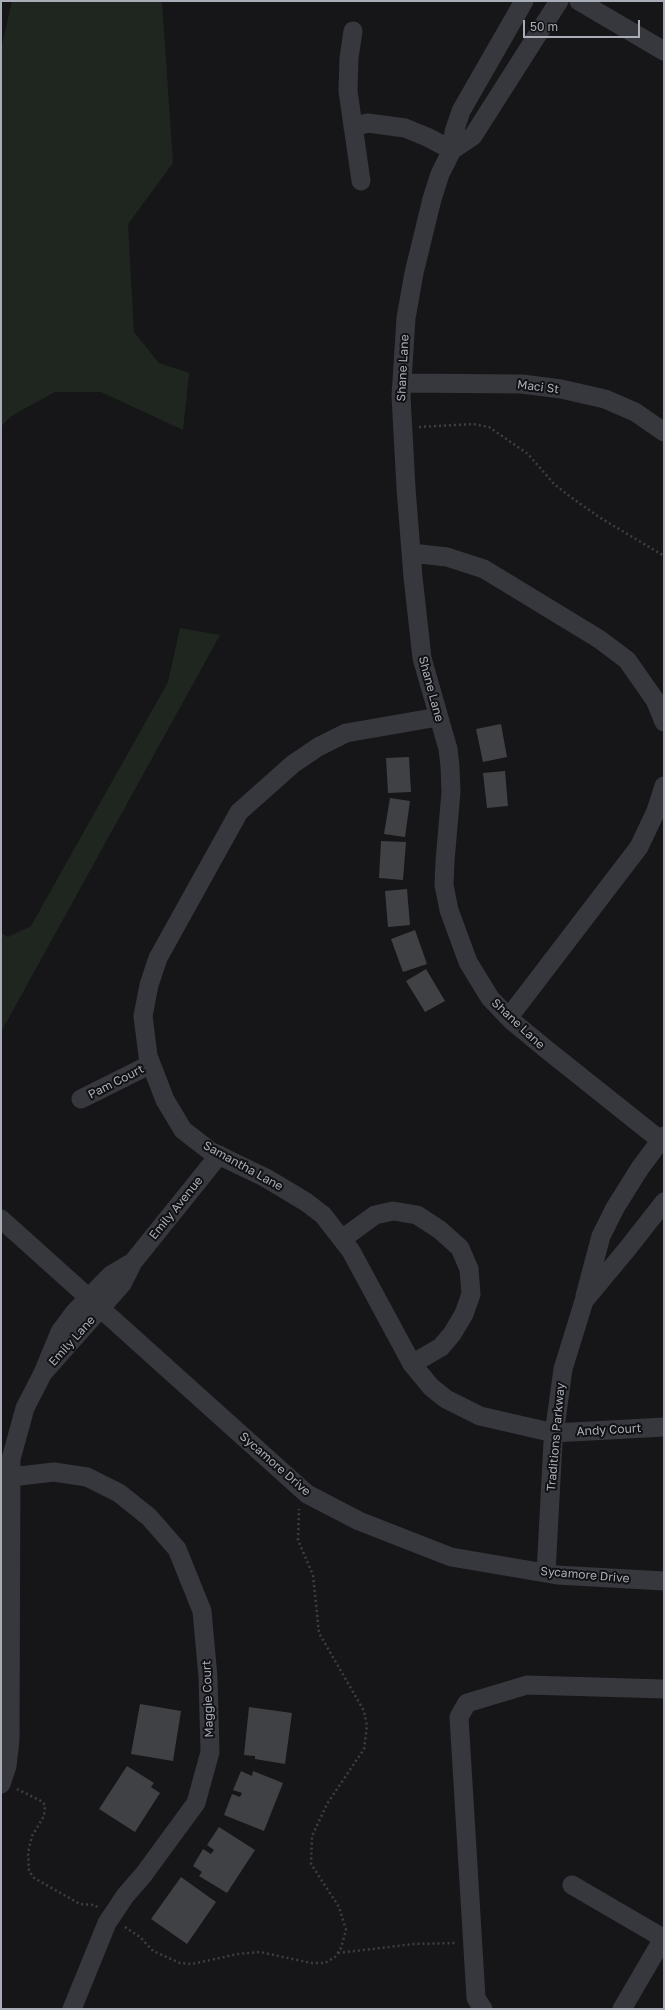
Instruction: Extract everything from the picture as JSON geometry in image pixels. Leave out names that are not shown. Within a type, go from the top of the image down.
[{"type":"street","points":[[452,150],[454,132],[461,110],[524,1]]},
{"type":"street","points":[[452,150],[473,136],[559,1]]},
{"type":"street","points":[[579,1],[664,51]]},
{"type":"street","points":[[353,31],[348,77],[349,103],[361,181]]},
{"type":"street","points":[[353,127],[368,123],[405,128],[452,150]]},
{"type":"street","name":"Shane Lane","points":[[452,150],[440,174],[432,199],[414,273],[406,318],[402,383],[402,415],[411,553],[422,658],[448,749],[450,766],[451,792],[444,873],[444,885],[449,910],[468,962],[490,998],[509,1017],[546,1049],[663,1140]]},
{"type":"street","name":"Maci St","points":[[402,383],[522,384],[561,389],[605,399],[635,412],[664,432]]},
{"type":"street","points":[[411,553],[448,556],[484,568],[599,639],[627,660],[655,700],[664,722]]},
{"type":"street","name":"Samantha Lane","points":[[438,717],[346,733],[318,747],[293,764],[239,812],[158,958],[149,985],[143,1016],[148,1056],[165,1100],[183,1130],[218,1155],[266,1178],[306,1202],[323,1215],[351,1251],[412,1364],[431,1387],[446,1399],[480,1416],[554,1433]]},
{"type":"street","points":[[509,1017],[638,847],[656,811],[664,786]]},
{"type":"street","name":"Pam Court","points":[[81,1099],[151,1064]]},
{"type":"street","name":"Traditions Parkway","points":[[546,1573],[554,1433],[563,1368],[583,1303],[601,1236],[615,1208],[640,1168],[663,1140]]},
{"type":"street","name":"Emily Avenue","points":[[94,1303],[111,1275],[133,1262],[218,1155]]},
{"type":"street","name":"Traditions Parkway","points":[[583,1303],[664,1202]]},
{"type":"street","points":[[342,1239],[375,1216],[393,1211],[417,1215],[440,1230],[460,1248],[468,1269],[471,1294],[464,1314],[452,1334],[441,1347],[412,1364]]},
{"type":"street","name":"Sycamore Drive","points":[[1,1219],[308,1494],[358,1521],[451,1557],[546,1573],[664,1581]]},
{"type":"street","name":"Emily Lane","points":[[1,1783],[7,1766],[10,1740],[6,1623],[6,1547],[11,1458],[25,1408],[43,1373],[60,1332],[94,1303]]},
{"type":"street","name":"Andy Court","points":[[554,1433],[664,1426]]},
{"type":"street","name":"Maggie Court","points":[[11,1477],[54,1472],[87,1477],[119,1493],[149,1517],[177,1549],[202,1611],[208,1677],[210,1752],[196,1803],[110,1918],[72,2009]]},
{"type":"street","points":[[483,2009],[476,1998],[459,1717],[466,1703],[527,1685],[664,1689]]},
{"type":"street","points":[[572,1885],[664,1938],[622,2009]]},
{"type":"path","points":[[416,427],[472,424],[489,427],[528,454],[554,484],[568,495],[599,517],[664,556]]},
{"type":"path","points":[[1,1783],[35,1797],[43,1802],[45,1806],[44,1816],[32,1836],[28,1853],[29,1871],[34,1878],[80,1904],[95,1905],[110,1918],[140,1937],[152,1951],[180,1963],[192,1964],[238,1954],[260,1952],[311,1963],[325,1963],[335,1957],[342,1948],[346,1930],[339,1907],[311,1864],[312,1836],[326,1804],[364,1749],[367,1726],[364,1711],[319,1633],[313,1575],[298,1540],[299,1507]]},
{"type":"path","points":[[338,1953],[414,1944],[473,1943]]},
{"type":"shaded area","points":[[12,1],[162,1],[173,163],[128,224],[134,332],[159,363],[189,373],[183,430],[101,392],[55,392],[11,416],[1,427],[1,49]]},
{"type":"shaded area","points":[[180,628],[220,635],[1,1032],[1,933],[8,937],[31,926],[168,682]]},
{"type":"building","points":[[501,724],[507,757],[483,762],[476,729]]},
{"type":"building","points":[[409,757],[411,792],[388,793],[386,758]]},
{"type":"building","points":[[505,771],[508,806],[487,808],[483,773]]},
{"type":"building","points":[[390,798],[410,801],[405,837],[384,834]]},
{"type":"building","points":[[381,841],[406,842],[403,880],[379,878]]},
{"type":"building","points":[[407,889],[410,925],[388,927],[385,891]]},
{"type":"building","points":[[415,930],[427,964],[403,972],[391,939]]},
{"type":"building","points":[[426,969],[445,1001],[425,1012],[406,981]]},
{"type":"building","points":[[140,1704],[181,1711],[173,1761],[131,1754]]},
{"type":"building","points":[[249,1707],[292,1713],[285,1764],[255,1759],[255,1756],[244,1755]]},
{"type":"building","points":[[127,1766],[154,1783],[151,1787],[160,1793],[135,1832],[99,1809]]},
{"type":"building","points":[[241,1771],[252,1776],[253,1771],[283,1783],[264,1831],[224,1815],[232,1794],[240,1797],[242,1793],[233,1790]]},
{"type":"building","points":[[219,1827],[255,1850],[227,1893],[199,1876],[202,1872],[193,1866],[203,1849],[211,1854],[214,1850],[207,1845]]},
{"type":"building","points":[[181,1877],[216,1902],[187,1944],[151,1919]]}]
